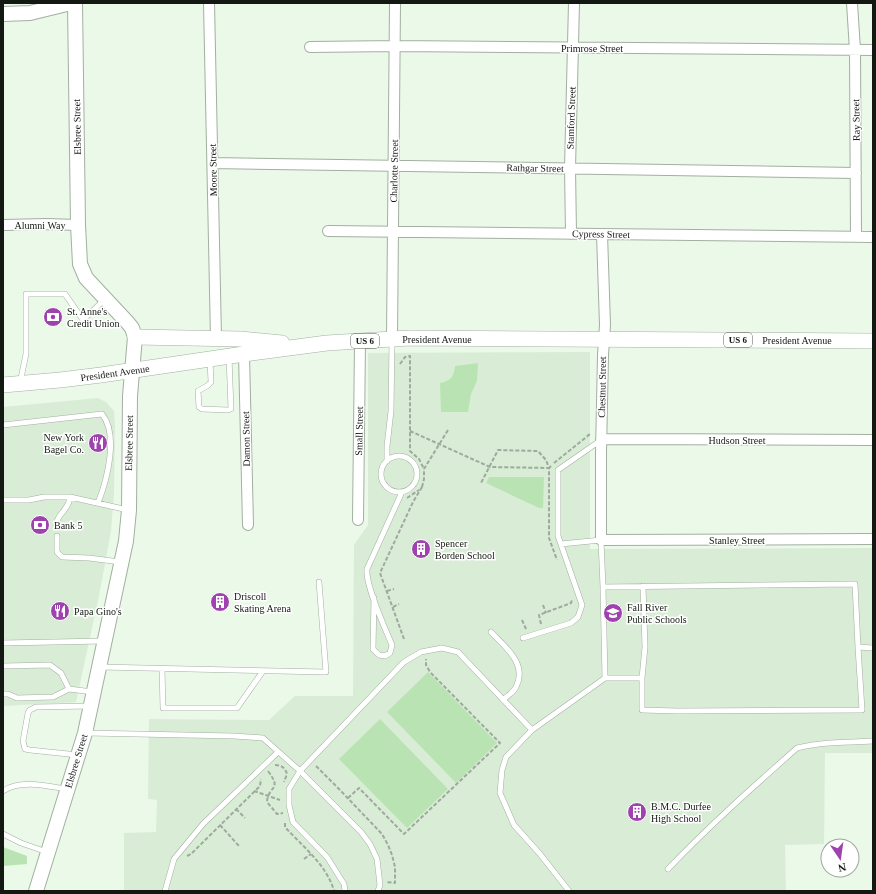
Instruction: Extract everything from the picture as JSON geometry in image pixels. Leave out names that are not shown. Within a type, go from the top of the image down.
[{"type":"main road","points":[[135,338],[241,338],[309,345]]},
{"type":"main road","name":"President Avenue","points":[[3,385],[60,380],[309,345],[392,339],[873,341]]},
{"type":"street","points":[[3,14],[30,13],[41,7],[71,3]]},
{"type":"street","name":"Elsbree Street","points":[[36,891],[85,732],[100,667],[127,532],[129,510],[130,396],[135,338],[132,328],[128,322],[86,278],[81,269],[78,225],[75,3]]},
{"type":"street","name":"Moore Street","points":[[209,3],[216,338]]},
{"type":"street","name":"Charlotte Street","points":[[392,339],[396,3]]},
{"type":"street","name":"Stamford Street","points":[[571,234],[570,168],[574,3]]},
{"type":"street","name":"Ray Street","points":[[852,3],[855,50],[856,237]]},
{"type":"street","name":"Primrose Street","points":[[310,47],[396,46],[873,50]]},
{"type":"street","name":"Rathgar Street","points":[[213,163],[856,173]]},
{"type":"street","name":"Alumni Way","points":[[3,225],[78,225]]},
{"type":"street","name":"Cypress Street","points":[[328,231],[873,237]]},
{"type":"street","name":"Chestnut Street","points":[[601,540],[601,439],[605,325],[602,234]]},
{"type":"street","name":"Small Street","points":[[358,520],[360,342]]},
{"type":"street","name":"Damon Street","points":[[244,354],[248,525]]},
{"type":"street","name":"Hudson Street","points":[[601,439],[873,440]]},
{"type":"street","name":"Stanley Street","points":[[601,540],[873,539]]},
{"type":"lane","points":[[19,384],[26,354],[26,294],[65,294],[83,320],[105,298]]},
{"type":"lane","points":[[387,461],[391,411],[392,339]]},
{"type":"lane","points":[[210,359],[211,382],[207,386],[198,390],[199,407],[202,409],[228,410],[231,408],[229,356]]},
{"type":"lane","points":[[3,425],[102,414],[109,426],[110,460],[107,476],[98,503]]},
{"type":"lane","points":[[523,638],[571,623],[578,617],[582,606],[558,536],[558,470],[601,439]]},
{"type":"lane","points":[[401,456],[409,459],[414,465],[417,473],[416,481],[411,487],[402,492],[396,492],[389,489],[382,480],[382,468],[387,461],[393,457],[401,456]]},
{"type":"lane","points":[[374,598],[374,649],[379,655],[385,656],[390,653],[392,645],[367,579],[367,569],[402,492]]},
{"type":"lane","points":[[3,500],[70,497],[129,510]]},
{"type":"lane","points":[[56,524],[57,519],[66,509],[70,497]]},
{"type":"lane","points":[[57,536],[58,552],[60,556],[66,558],[89,558],[121,562]]},
{"type":"lane","points":[[561,544],[601,540],[604,587],[605,678]]},
{"type":"lane","points":[[100,667],[326,672],[319,582]]},
{"type":"lane","points":[[604,587],[643,586],[855,584],[862,710],[642,710],[642,678],[645,647],[643,586]]},
{"type":"lane","points":[[491,632],[517,660],[520,672],[516,687],[504,700]]},
{"type":"lane","points":[[3,643],[105,641]]},
{"type":"lane","points":[[858,647],[873,648]]},
{"type":"lane","points":[[346,891],[344,884],[327,857],[293,822],[289,805],[290,789],[300,771],[404,662],[421,652],[442,648],[458,652],[532,730]]},
{"type":"lane","points":[[3,666],[50,665],[61,673],[69,689],[93,699]]},
{"type":"lane","points":[[162,669],[163,708],[237,708],[263,671]]},
{"type":"lane","points":[[569,891],[540,854],[514,825],[500,793],[502,770],[506,757],[532,730],[605,678],[642,678]]},
{"type":"lane","points":[[3,694],[8,694],[17,698],[53,697],[69,689]]},
{"type":"lane","points":[[79,755],[25,749],[23,741],[28,713],[36,707],[93,699]]},
{"type":"lane","points":[[85,732],[263,738],[300,771],[361,832],[370,844],[376,859],[380,886],[378,891]]},
{"type":"lane","points":[[668,869],[690,846],[797,748],[832,742],[873,741]]},
{"type":"lane","points":[[165,891],[174,859],[204,824],[278,752]]},
{"type":"lane","points":[[3,791],[22,784],[68,789]]},
{"type":"lane","points":[[3,834],[21,843],[48,853]]},
{"type":"path","points":[[400,364],[404,357],[410,356],[410,451],[419,459],[424,468],[424,479],[422,487],[413,502],[380,573],[404,639]]},
{"type":"path","points":[[424,468],[448,430]]},
{"type":"path","points":[[410,431],[490,467],[549,468],[543,455],[538,451],[498,450],[490,467],[481,484]]},
{"type":"path","points":[[403,502],[422,487]]},
{"type":"path","points":[[387,591],[394,589]]},
{"type":"path","points":[[392,607],[399,604]]},
{"type":"path","points":[[543,605],[546,612]]},
{"type":"path","points":[[348,798],[359,788],[404,834],[500,743],[430,672],[426,666],[426,659]]},
{"type":"path","points":[[266,774],[276,765],[281,766],[285,769],[287,774],[282,786]]},
{"type":"path","points":[[268,771],[275,785],[268,796],[267,802],[277,814],[283,813]]},
{"type":"path","points":[[184,858],[191,854],[260,786],[261,778]]},
{"type":"path","points":[[254,791],[280,801],[280,794]]},
{"type":"path","points":[[282,808],[284,816]]},
{"type":"path","points":[[236,809],[245,818]]},
{"type":"path","points":[[285,822],[285,827],[311,854],[325,872],[334,891]]},
{"type":"path","points":[[220,825],[239,846]]},
{"type":"path","points":[[304,859],[311,854]]},
{"type":"shaded area","name":"Fall River Public Schools","points":[[590,352],[590,549],[873,548],[872,753],[825,753],[824,838],[820,838],[820,844],[785,845],[786,891],[124,891],[124,833],[156,832],[157,800],[148,799],[149,719],[269,720],[295,696],[353,696],[354,545],[368,525],[368,353]]},
{"type":"shaded area","points":[[98,398],[106,402],[114,411],[114,493],[111,531],[99,596],[76,702],[3,706],[3,407]]},
{"type":"green space","points":[[478,363],[477,381],[471,394],[468,412],[441,412],[440,383],[451,378],[454,373],[455,366]]},
{"type":"green space","points":[[489,477],[544,477],[543,508],[539,508],[486,483]]},
{"type":"green space","points":[[428,672],[497,743],[456,783],[387,712]]},
{"type":"green space","points":[[380,719],[448,789],[407,828],[339,759]]},
{"type":"green space","points":[[3,847],[27,856],[27,864],[3,866]]},
{"type":"place","name":"St. Anne's Credit Union","points":[[53,317]]},
{"type":"place","name":"New York Bagel Co.","points":[[98,443]]},
{"type":"place","name":"Bank 5","points":[[40,525]]},
{"type":"place","name":"Spencer Borden School","points":[[421,549]]},
{"type":"place","name":"Driscoll Skating Arena","points":[[220,602]]},
{"type":"place","name":"Papa Gino's","points":[[60,611]]},
{"type":"place","name":"Fall River Public Schools","points":[[613,613]]},
{"type":"place","name":"B.M.C. Durfee High School","points":[[637,812]]}]
